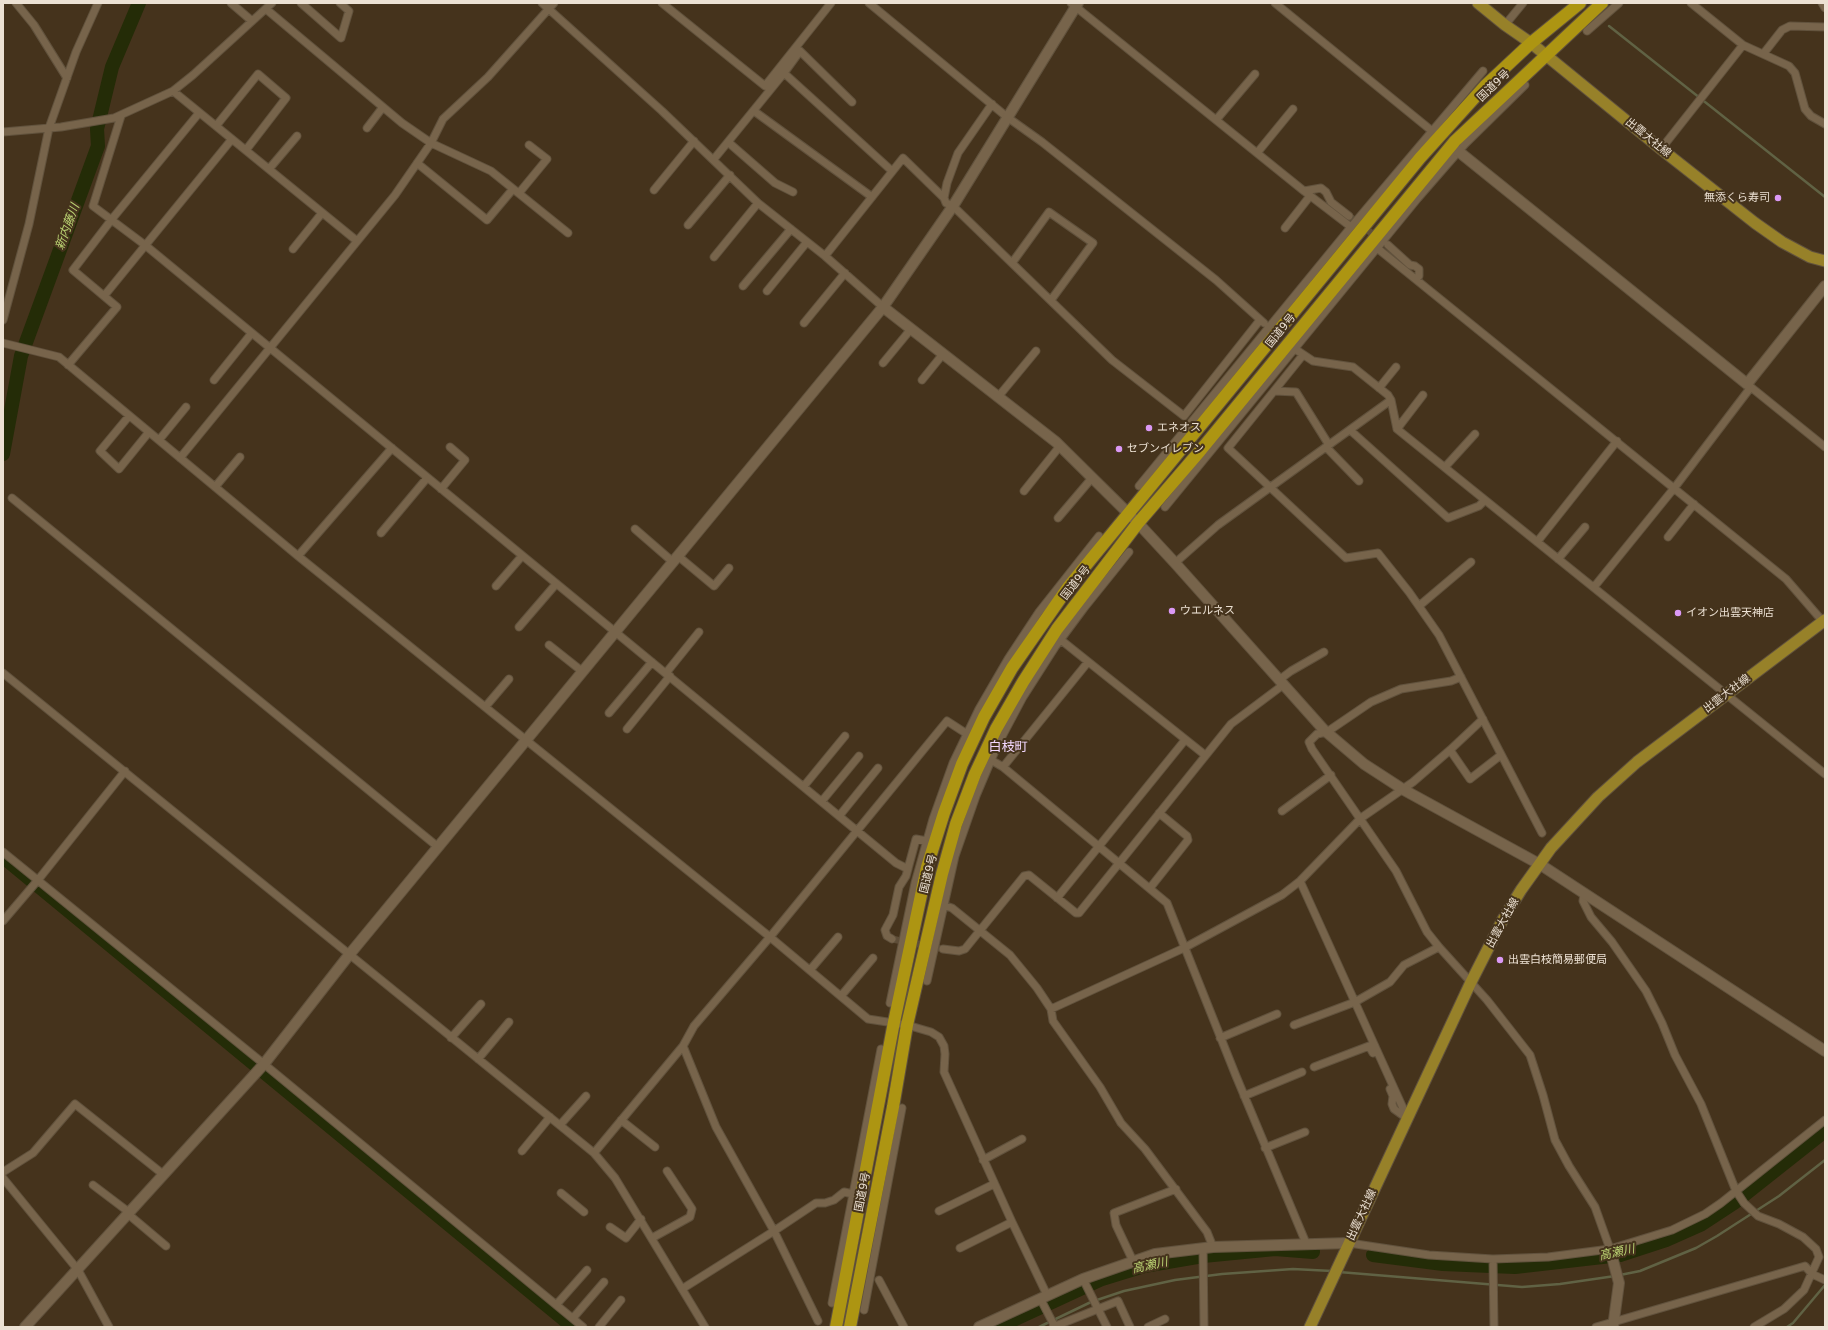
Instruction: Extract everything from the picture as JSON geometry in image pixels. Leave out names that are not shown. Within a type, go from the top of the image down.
[{"type":"highway","name":"国道9号","points":[[836,1327],[894,1022],[927,867],[944,813],[962,764],[984,717],[1012,668],[1068,586],[1230,387],[1420,158],[1485,86],[1531,43],[1579,3]]},
{"type":"highway","name":"国道9号","points":[[850,1327],[863,1260],[898,1108],[907,1025],[942,874],[951,842],[975,774],[996,729],[1013,699],[1057,629],[1138,523],[1200,451],[1330,291],[1455,141],[1518,88],[1545,55],[1602,3]]},
{"type":"main road","name":"出雲大社線","points":[[1478,3],[1505,25],[1531,43],[1661,149],[1782,242],[1810,257],[1825,261]]},
{"type":"main road","name":"出雲大社線","points":[[1310,1327],[1472,982],[1502,921],[1521,890],[1552,848],[1598,797],[1637,762],[1824,622]]},
{"type":"street","points":[[16,3],[34,25],[66,78]]},
{"type":"street","points":[[3,320],[29,224],[49,128],[76,52],[98,3]]},
{"type":"street","points":[[232,3],[252,21]]},
{"type":"street","points":[[3,132],[61,127],[117,117],[173,91],[193,75],[272,3]]},
{"type":"street","points":[[301,3],[341,38],[349,11],[340,3]]},
{"type":"street","points":[[542,3],[714,159],[758,203],[825,256],[883,307],[1060,446],[1138,523],[1281,683],[1327,732],[1364,764],[1404,790],[1541,864],[1584,894],[1825,1051]]},
{"type":"street","points":[[180,458],[395,194],[431,143],[443,119],[488,77],[554,3]]},
{"type":"street","points":[[662,3],[765,86],[797,51]]},
{"type":"street","points":[[714,159],[784,73],[797,51],[832,3]]},
{"type":"street","points":[[869,3],[1007,117],[1042,142],[1191,261],[1268,327]]},
{"type":"street","points":[[1275,3],[1432,131]]},
{"type":"street","points":[[1505,25],[1523,3]]},
{"type":"street","points":[[1587,31],[1619,3]]},
{"type":"street","points":[[1691,3],[1743,45],[1764,53],[1789,66],[1795,73],[1805,109],[1811,116],[1825,124]]},
{"type":"street","points":[[1822,3],[1825,8]]},
{"type":"street","points":[[25,1327],[264,1064],[349,955],[883,307],[953,206],[1075,4],[1310,196],[1351,227]]},
{"type":"street","points":[[266,9],[402,123],[431,143],[491,171],[568,233]]},
{"type":"street","points":[[1764,53],[1782,30],[1790,26],[1825,27]]},
{"type":"street","points":[[1661,149],[1743,45]]},
{"type":"street","points":[[797,51],[800,51],[852,102]]},
{"type":"street","points":[[1139,486],[1344,235],[1483,70]]},
{"type":"street","points":[[784,73],[892,171]]},
{"type":"street","points":[[216,126],[258,74],[286,98],[246,150]]},
{"type":"street","points":[[1216,120],[1254,74]]},
{"type":"street","points":[[1165,507],[1418,198],[1458,151],[1518,88]]},
{"type":"street","points":[[173,91],[357,242]]},
{"type":"street","points":[[944,198],[947,183],[958,152],[992,104]]},
{"type":"street","points":[[367,128],[383,107]]},
{"type":"street","points":[[1449,111],[1466,107]]},
{"type":"street","points":[[1257,153],[1293,109]]},
{"type":"street","points":[[754,111],[872,196]]},
{"type":"street","points":[[68,365],[117,307],[73,270],[112,219],[199,113]]},
{"type":"street","points":[[117,117],[93,206],[145,245],[615,633],[840,815],[896,863],[908,869]]},
{"type":"street","points":[[269,169],[297,136]]},
{"type":"street","points":[[104,296],[232,139]]},
{"type":"street","points":[[654,190],[694,141]]},
{"type":"street","points":[[728,142],[775,183],[793,192]]},
{"type":"street","points":[[417,163],[487,220],[547,159],[529,145]]},
{"type":"street","points":[[1458,151],[1825,447]]},
{"type":"street","points":[[825,256],[903,158],[944,198],[946,203],[953,206],[1112,360],[1184,416],[1260,320]]},
{"type":"street","points":[[688,226],[730,175]]},
{"type":"street","points":[[1418,198],[1419,184]]},
{"type":"street","points":[[1304,191],[1321,188],[1326,192],[1331,202],[1350,216]]},
{"type":"street","points":[[1285,228],[1310,196]]},
{"type":"street","points":[[714,257],[758,203]]},
{"type":"street","points":[[1012,263],[1049,212],[1093,243],[1051,300]]},
{"type":"street","points":[[293,249],[322,213]]},
{"type":"street","points":[[743,286],[791,229]]},
{"type":"street","points":[[1344,235],[1345,248]]},
{"type":"street","points":[[767,291],[807,242]]},
{"type":"street","points":[[1388,246],[1410,265],[1420,269],[1419,276],[1416,279]]},
{"type":"street","points":[[1377,248],[1675,487],[1786,579],[1824,622]]},
{"type":"street","points":[[804,323],[845,274]]},
{"type":"street","points":[[1594,587],[1675,487],[1825,286]]},
{"type":"street","points":[[1330,291],[1330,305]]},
{"type":"street","points":[[883,363],[911,329]]},
{"type":"street","points":[[214,380],[251,334]]},
{"type":"street","points":[[5,343],[59,357],[298,556],[486,706],[770,937],[868,1019],[907,1025],[931,1032],[939,1037],[944,1046],[944,1072],[1044,1296],[1054,1327],[1118,1301],[1130,1327]]},
{"type":"street","points":[[1295,349],[1313,361],[1353,367],[1388,395],[1391,400],[1397,429],[1825,774]]},
{"type":"street","points":[[998,397],[1036,351]]},
{"type":"street","points":[[922,380],[943,354]]},
{"type":"street","points":[[1303,355],[1228,448],[1346,558],[1378,553],[1439,634],[1542,833]]},
{"type":"street","points":[[1270,365],[1270,380]]},
{"type":"street","points":[[1379,388],[1396,367]]},
{"type":"street","points":[[1230,387],[1232,372]]},
{"type":"street","points":[[1274,391],[1296,392],[1327,446],[1359,481]]},
{"type":"street","points":[[1397,429],[1423,395]]},
{"type":"street","points":[[1175,563],[1218,525],[1391,400]]},
{"type":"street","points":[[159,440],[186,407]]},
{"type":"street","points":[[129,416],[100,451],[119,469],[149,432]]},
{"type":"street","points":[[1350,430],[1448,518],[1479,506],[1485,500]]},
{"type":"street","points":[[1445,467],[1474,434]]},
{"type":"street","points":[[1537,542],[1617,441]]},
{"type":"street","points":[[1024,491],[1060,446]]},
{"type":"street","points":[[441,489],[465,460],[450,447]]},
{"type":"street","points":[[1200,451],[1215,447]]},
{"type":"street","points":[[298,556],[392,448]]},
{"type":"street","points":[[215,487],[240,457]]},
{"type":"street","points":[[1160,473],[1161,460]]},
{"type":"street","points":[[381,533],[427,478]]},
{"type":"street","points":[[1058,518],[1092,478]]},
{"type":"street","points":[[12,498],[438,847]]},
{"type":"street","points":[[1668,537],[1694,504]]},
{"type":"street","points":[[1558,559],[1585,527]]},
{"type":"street","points":[[635,529],[714,586],[729,568]]},
{"type":"street","points":[[890,1003],[915,883],[927,840],[953,763],[979,709],[1008,659],[1039,612],[1099,536]]},
{"type":"street","points":[[927,982],[937,930],[955,856],[976,796],[991,760],[1023,697],[1061,640],[1129,552]]},
{"type":"street","points":[[496,586],[522,556]]},
{"type":"street","points":[[1419,606],[1471,562]]},
{"type":"street","points":[[1104,583],[1105,567]]},
{"type":"street","points":[[519,626],[556,584]]},
{"type":"street","points":[[1056,590],[1068,586]]},
{"type":"street","points":[[627,729],[700,632]]},
{"type":"street","points":[[1061,640],[1205,755]]},
{"type":"street","points":[[549,645],[583,672]]},
{"type":"street","points":[[943,949],[959,951],[965,949],[1024,876],[1029,875],[1076,913],[1079,913],[1231,724],[1281,683],[1291,671],[1324,652]]},
{"type":"street","points":[[609,713],[652,662]]},
{"type":"street","points":[[1004,766],[1010,756],[1088,662]]},
{"type":"street","points":[[3,673],[594,1153],[615,1178],[705,1327]]},
{"type":"street","points":[[1461,677],[1450,681],[1401,689],[1371,702],[1327,732],[1316,734],[1309,742],[1312,749],[1361,818],[1396,871],[1428,932],[1438,946],[1472,982],[1503,1019],[1530,1055],[1555,1140],[1569,1166],[1595,1207],[1610,1249],[1619,1283],[1614,1324]]},
{"type":"street","points":[[486,706],[509,679]]},
{"type":"street","points":[[1013,699],[1013,716]]},
{"type":"street","points":[[1051,1009],[1184,948],[1282,895],[1300,881],[1361,818],[1404,790],[1483,719]]},
{"type":"street","points":[[594,1153],[683,1046],[694,1026],[770,937],[947,720],[967,734]]},
{"type":"street","points":[[804,786],[845,736]]},
{"type":"street","points":[[1057,898],[1185,740]]},
{"type":"street","points":[[1450,750],[1470,779],[1501,755]]},
{"type":"street","points":[[822,801],[859,756]]},
{"type":"street","points":[[991,760],[1004,766],[1167,903],[1220,1038],[1306,1243]]},
{"type":"street","points":[[840,815],[878,768]]},
{"type":"street","points":[[3,921],[38,880],[125,771]]},
{"type":"street","points":[[1282,811],[1330,775]]},
{"type":"street","points":[[1150,888],[1188,840],[1187,836],[1159,814]]},
{"type":"street","points":[[892,939],[887,936],[885,930],[893,915],[899,887],[906,876],[916,839],[927,840]]},
{"type":"street","points":[[951,842],[955,856]]},
{"type":"street","points":[[3,852],[264,1064],[583,1327]]},
{"type":"street","points":[[1300,881],[1408,1119]]},
{"type":"street","points":[[1584,894],[1583,901],[1591,917],[1612,942],[1646,991],[1662,1023],[1675,1055],[1701,1104],[1736,1191],[1744,1203],[1758,1216],[1779,1224],[1803,1237],[1816,1249],[1819,1257],[1804,1290],[1784,1309],[1754,1327]]},
{"type":"street","points":[[943,905],[952,908],[1010,955],[1037,988],[1051,1009],[1053,1021],[1100,1087],[1121,1123],[1145,1149],[1207,1232],[1208,1248],[1204,1327]]},
{"type":"street","points":[[927,940],[937,930]]},
{"type":"street","points":[[810,970],[838,938]]},
{"type":"street","points":[[1294,1025],[1355,1002],[1390,982],[1404,965],[1438,946]]},
{"type":"street","points":[[841,996],[873,958]]},
{"type":"street","points":[[895,979],[901,991]]},
{"type":"street","points":[[451,1038],[480,1004]]},
{"type":"street","points":[[1220,1038],[1277,1014]]},
{"type":"street","points":[[478,1059],[509,1022]]},
{"type":"street","points":[[683,1046],[716,1127],[774,1231],[818,1321]]},
{"type":"street","points":[[1314,1067],[1369,1046],[1393,1096],[1392,1104],[1394,1109],[1408,1119]]},
{"type":"street","points":[[832,1303],[881,1049]]},
{"type":"street","points":[[1244,1096],[1302,1072]]},
{"type":"street","points":[[560,1125],[586,1096]]},
{"type":"street","points":[[3,1172],[33,1153],[74,1104],[164,1175]]},
{"type":"street","points":[[864,1310],[899,1123],[898,1108]]},
{"type":"street","points":[[522,1151],[550,1118]]},
{"type":"street","points":[[621,1120],[655,1147]]},
{"type":"street","points":[[979,1327],[1083,1279],[1155,1254],[1208,1248],[1306,1243],[1349,1243],[1429,1255],[1493,1259],[1548,1257],[1610,1249],[1672,1230],[1704,1214],[1736,1191],[1825,1120]]},
{"type":"street","points":[[864,1136],[875,1125]]},
{"type":"street","points":[[1265,1148],[1305,1132]]},
{"type":"street","points":[[983,1160],[1022,1139]]},
{"type":"street","points":[[652,1238],[690,1217],[692,1209],[667,1171]]},
{"type":"street","points":[[3,1178],[78,1270],[109,1327]]},
{"type":"street","points":[[939,1211],[994,1184]]},
{"type":"street","points":[[93,1185],[129,1213],[166,1246]]},
{"type":"street","points":[[1133,1261],[1116,1225],[1114,1213],[1176,1189]]},
{"type":"street","points":[[682,1289],[816,1203],[825,1203],[834,1200],[844,1192],[853,1194]]},
{"type":"street","points":[[561,1193],[584,1212]]},
{"type":"street","points":[[610,1227],[626,1238],[641,1219]]},
{"type":"street","points":[[960,1248],[1012,1222]]},
{"type":"street","points":[[843,1245],[849,1262]]},
{"type":"street","points":[[863,1260],[875,1247]]},
{"type":"street","points":[[1493,1259],[1494,1327]]},
{"type":"street","points":[[1596,1327],[1614,1324],[1805,1266],[1812,1274],[1825,1280]]},
{"type":"street","points":[[556,1305],[587,1270]]},
{"type":"street","points":[[1083,1279],[1107,1327]]},
{"type":"street","points":[[879,1280],[904,1327]]},
{"type":"street","points":[[573,1318],[604,1282]]},
{"type":"street","points":[[599,1327],[621,1300]]},
{"type":"street","points":[[1148,1327],[1165,1319]]},
{"type":"waterway","name":"新内藤川","points":[[3,454],[21,356],[98,146],[97,129],[112,67],[139,3]]},
{"type":"waterway","points":[[1609,26],[1825,197]]},
{"type":"waterway","points":[[3,857],[573,1327]]},
{"type":"waterway","name":"高瀬川","points":[[1373,1255],[1443,1264],[1515,1267],[1620,1255],[1666,1240],[1702,1224],[1734,1203],[1825,1131]]},
{"type":"waterway","points":[[1620,1275],[1640,1271],[1696,1248],[1779,1196],[1825,1160]]},
{"type":"waterway","name":"高瀬川","points":[[998,1327],[1102,1279],[1144,1266],[1203,1256],[1275,1249],[1313,1252]]},
{"type":"waterway","points":[[1039,1327],[1091,1302],[1124,1291],[1175,1280],[1222,1274],[1293,1269],[1332,1271]]},
{"type":"waterway","points":[[1339,1272],[1522,1287],[1560,1284],[1615,1276]]},
{"type":"waterway","points":[[1787,1327],[1793,1323],[1825,1285]]},
{"type":"tunnel","points":[[1349,216],[1378,238]]},
{"type":"tunnel","points":[[892,939],[943,949]]},
{"type":"place","name":"無添くら寿司","points":[[1778,198]]},
{"type":"place","name":"エネオス","points":[[1149,428]]},
{"type":"place","name":"セブンイレブン","points":[[1119,449]]},
{"type":"place","name":"ウエルネス","points":[[1172,611]]},
{"type":"place","name":"イオン出雲天神店","points":[[1678,613]]},
{"type":"place","name":"出雲白枝簡易郵便局","points":[[1500,960]]},
{"type":"district","name":"白枝町","points":[[1008,748]]}]
